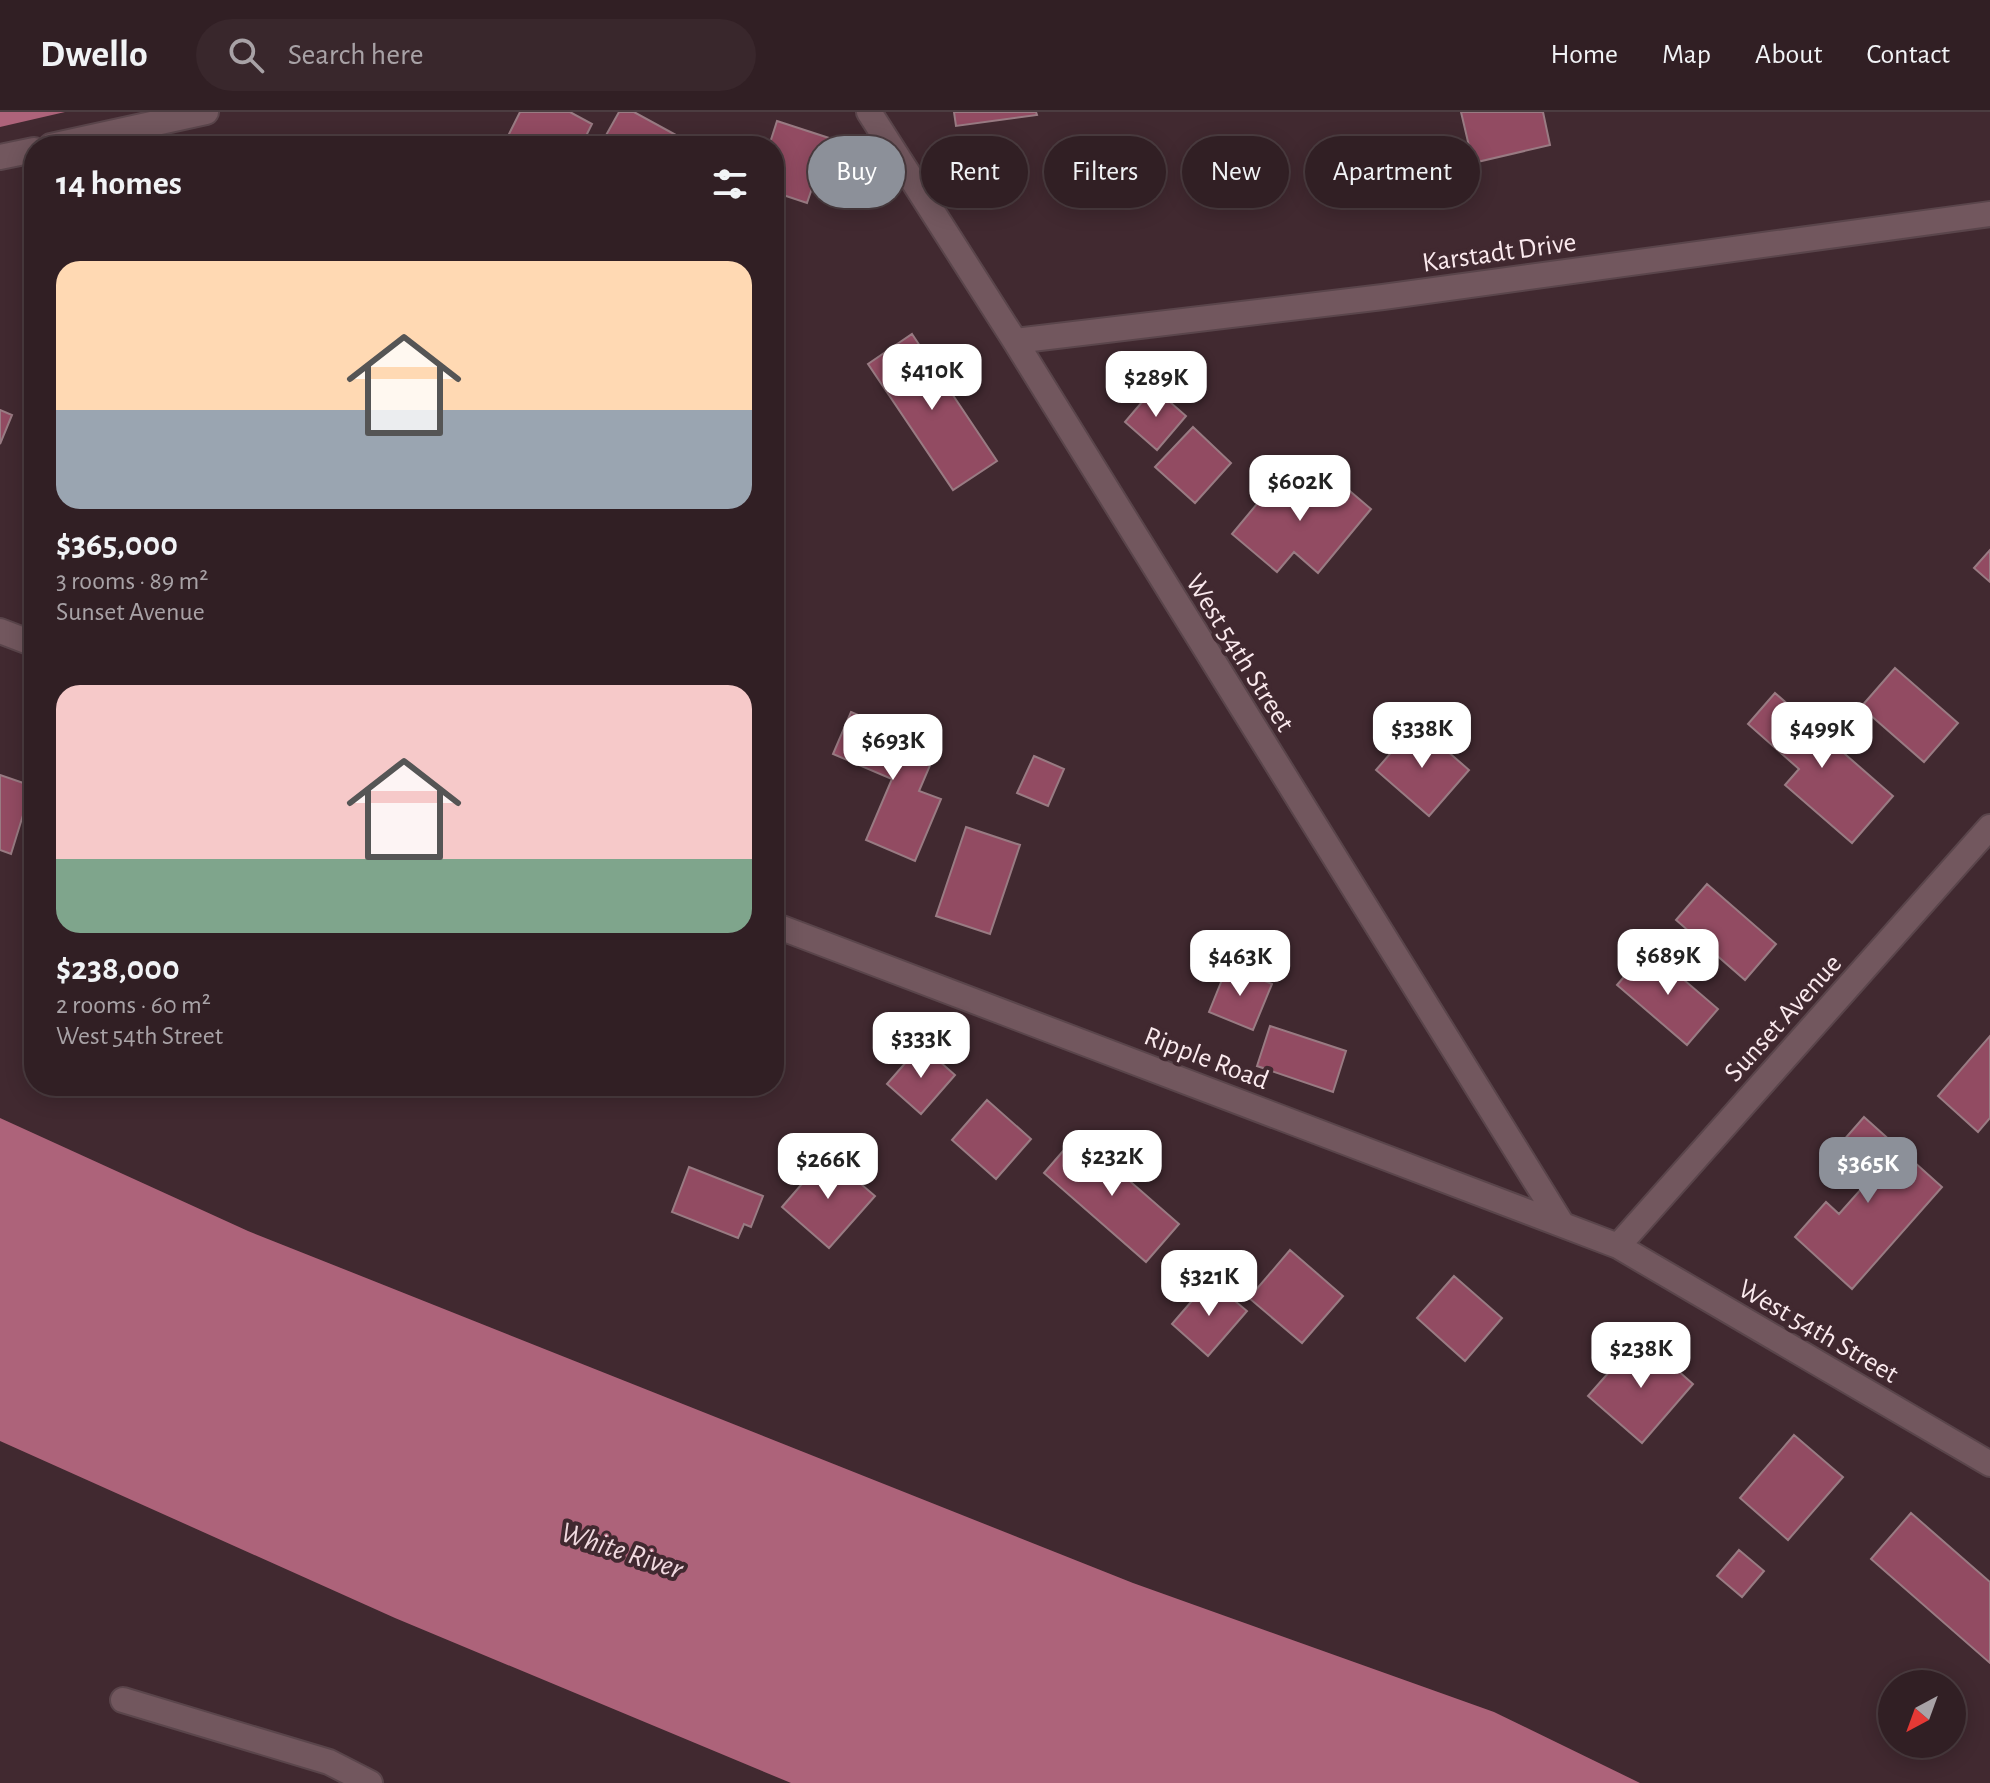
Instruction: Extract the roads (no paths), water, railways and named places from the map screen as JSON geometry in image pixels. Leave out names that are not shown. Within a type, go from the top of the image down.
[{"type":"street","points":[[97,136],[206,112]]},
{"type":"street","name":"West 54th Street","points":[[869,112],[1015,341],[1562,1224]]},
{"type":"street","points":[[0,157],[24,152]]},
{"type":"street","name":"Karstadt Drive","points":[[1015,341],[1399,295],[1990,214]]},
{"type":"street","points":[[0,631],[24,640]]},
{"type":"street","name":"Sunset Avenue","points":[[1618,1246],[1990,827]]},
{"type":"street","name":"Ripple Road","points":[[784,929],[1618,1246]]},
{"type":"street","name":"West 54th Street","points":[[1618,1246],[1990,1464]]},
{"type":"street","points":[[123,1700],[329,1762],[370,1783]]},
{"type":"water","points":[[0,112],[65,112],[0,127]]},
{"type":"water","name":"White River","points":[[0,1118],[248,1231],[1133,1583],[1494,1712],[1640,1783],[791,1783],[395,1618],[0,1441]]}]
